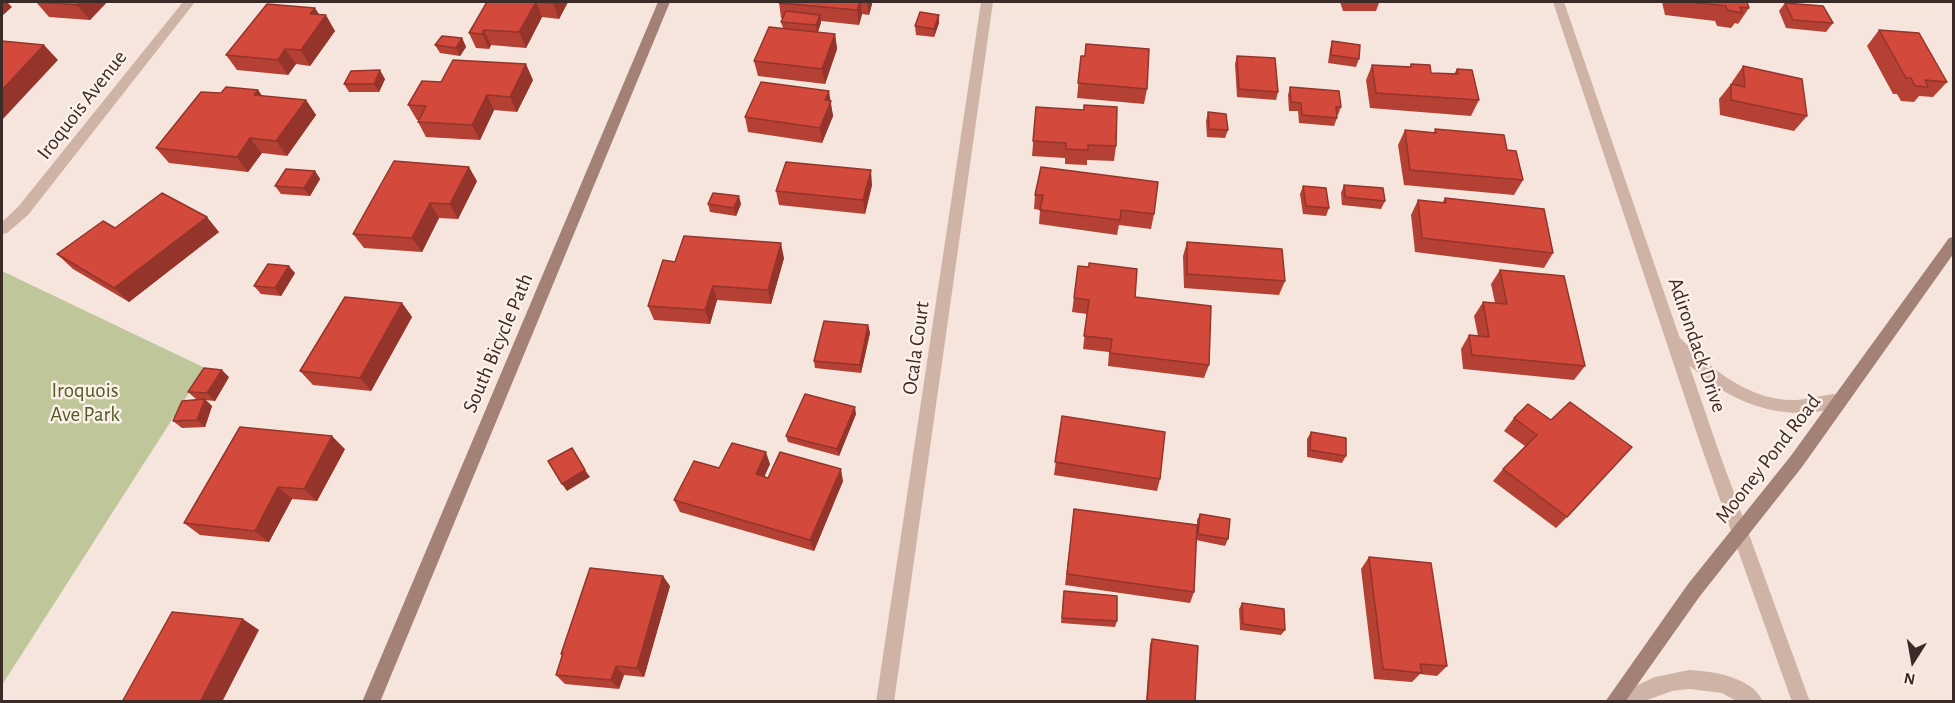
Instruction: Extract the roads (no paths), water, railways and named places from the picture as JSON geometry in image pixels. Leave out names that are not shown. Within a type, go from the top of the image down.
[{"type":"street","name":"Iroquois Avenue","points":[[2,229],[23,211],[189,2]]},
{"type":"street","name":"South Bicycle Path","points":[[371,702],[664,2]]},
{"type":"street","name":"Ocala Court","points":[[885,702],[987,2]]},
{"type":"street","name":"Adirondack Drive","points":[[1558,2],[1673,340],[1801,702]]},
{"type":"street","name":"Mooney Pond Road","points":[[1614,702],[1740,529],[1796,462],[1953,242]]},
{"type":"street","points":[[1673,340],[1711,377],[1736,393],[1751,399],[1797,408],[1820,406],[1840,400]]},
{"type":"street","points":[[1623,702],[1637,693],[1670,681],[1698,679],[1724,683],[1754,702]]},
{"type":"park label","name":"Iroquois Ave Park","points":[[85,403]]}]
